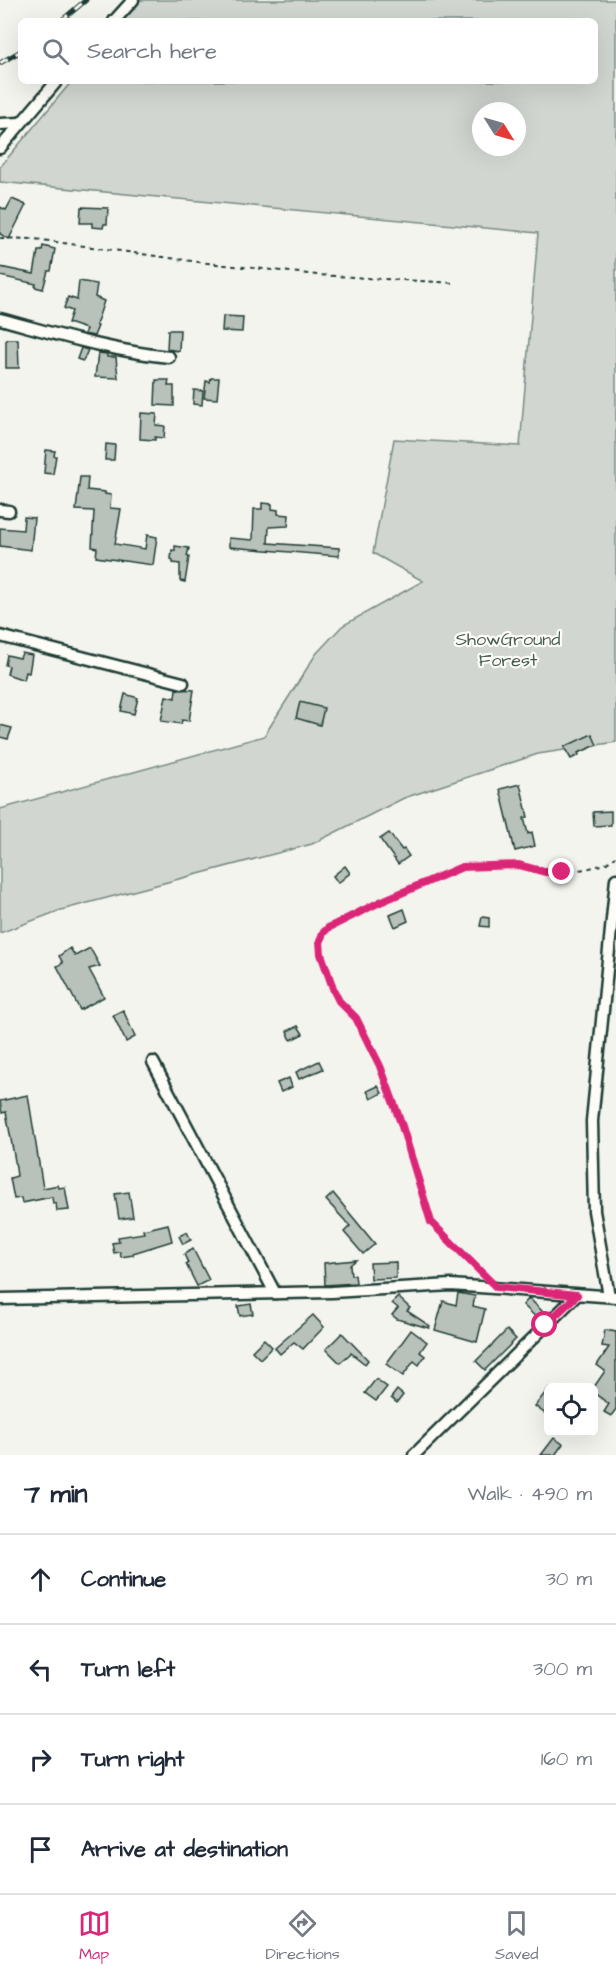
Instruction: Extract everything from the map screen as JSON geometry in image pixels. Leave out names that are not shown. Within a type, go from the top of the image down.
[{"type":"street","points":[[117,18],[134,0]]},
{"type":"street","points":[[0,148],[54,84]]},
{"type":"street","points":[[0,124],[20,123]]},
{"type":"street","points":[[0,319],[138,354],[169,357]]},
{"type":"street","points":[[0,636],[183,683]]},
{"type":"street","points":[[0,1299],[332,1292],[451,1285],[613,1296],[594,1210],[592,1121],[616,879]]},
{"type":"street","points":[[153,1062],[275,1293]]},
{"type":"street","points":[[414,1455],[577,1295]]},
{"type":"path","points":[[0,238],[35,239],[199,262],[317,275],[454,283]]},
{"type":"path","points":[[496,1287],[431,1222],[401,1123],[380,1066],[356,1018],[339,1001],[321,954],[320,941],[328,928],[380,902],[462,867],[519,865],[545,872],[562,872],[605,864],[616,857]]},
{"type":"green space","name":"ShowGround Forest","points":[[140,0],[616,0],[616,742],[538,754],[404,798],[312,844],[61,910],[0,933],[0,809],[264,736],[316,654],[342,626],[423,581],[373,553],[394,439],[520,446],[538,233],[0,182],[0,167],[69,84],[598,84],[598,18],[125,18]]},
{"type":"building","points":[[12,199],[26,205],[9,239],[0,234],[0,207],[6,210]]},
{"type":"building","points":[[81,207],[108,208],[107,224],[104,224],[103,228],[92,227],[92,223],[80,223]]},
{"type":"building","points":[[43,246],[55,249],[51,271],[48,271],[43,289],[35,287],[36,284],[0,276],[0,267],[34,274],[38,251],[42,251]]},
{"type":"building","points":[[79,281],[97,284],[95,297],[104,301],[94,336],[84,334],[86,329],[68,323],[72,311],[64,308],[68,297],[77,300]]},
{"type":"building","points":[[223,316],[243,317],[242,332],[222,331]]},
{"type":"building","points":[[168,330],[180,330],[179,351],[167,349]]},
{"type":"building","points":[[6,339],[18,339],[19,368],[6,368]]},
{"type":"building","points":[[81,348],[88,350],[83,361],[77,359]]},
{"type":"building","points":[[98,353],[107,354],[107,357],[116,357],[118,378],[95,377]]},
{"type":"building","points":[[211,378],[219,378],[217,399],[204,398],[206,381],[210,382]]},
{"type":"building","points":[[156,380],[169,380],[168,386],[174,386],[174,406],[155,405]]},
{"type":"building","points":[[194,390],[203,391],[202,405],[193,404]]},
{"type":"building","points":[[141,413],[157,414],[156,425],[165,426],[164,438],[140,439]]},
{"type":"building","points":[[106,444],[115,445],[114,460],[105,460]]},
{"type":"building","points":[[46,450],[55,451],[53,474],[44,473]]},
{"type":"building","points":[[80,477],[88,477],[87,490],[111,495],[110,508],[121,509],[115,544],[145,549],[147,535],[157,537],[153,565],[96,557],[97,548],[92,547],[94,511],[76,510]]},
{"type":"building","points":[[262,503],[272,504],[272,509],[278,510],[278,514],[289,515],[288,526],[269,527],[268,543],[339,548],[339,556],[229,547],[229,538],[253,540],[254,509],[262,509]]},
{"type":"building","points":[[24,517],[34,518],[31,550],[0,546],[0,528],[23,530]]},
{"type":"building","points":[[175,546],[189,548],[185,582],[180,581],[180,564],[173,563],[171,559]]},
{"type":"building","points":[[22,653],[32,655],[29,673],[26,672],[24,680],[7,674],[9,666],[5,665],[7,655],[20,658]]},
{"type":"building","points":[[176,689],[194,690],[189,721],[182,720],[181,724],[161,721],[166,696],[175,698]]},
{"type":"building","points":[[125,694],[138,698],[134,714],[121,711]]},
{"type":"building","points":[[300,702],[324,708],[320,725],[296,718]]},
{"type":"building","points":[[0,725],[12,728],[8,739],[0,737]]},
{"type":"building","points":[[592,734],[597,745],[578,753],[579,755],[571,759],[564,747]]},
{"type":"building","points":[[520,784],[528,817],[524,818],[528,834],[532,832],[535,846],[515,851],[500,789]]},
{"type":"building","points":[[611,811],[611,825],[594,826],[593,812]]},
{"type":"building","points":[[389,833],[409,856],[398,864],[380,839]]},
{"type":"building","points":[[345,866],[350,873],[338,883],[333,876]]},
{"type":"building","points":[[404,909],[408,921],[395,927],[390,915]]},
{"type":"building","points":[[482,917],[489,918],[489,927],[480,926]]},
{"type":"building","points":[[70,948],[75,956],[90,948],[100,966],[89,969],[104,997],[80,1010],[57,966],[63,963],[59,956]]},
{"type":"building","points":[[123,1010],[135,1037],[126,1042],[113,1015]]},
{"type":"building","points":[[298,1026],[303,1034],[291,1040],[287,1031]]},
{"type":"building","points":[[319,1061],[323,1069],[299,1079],[296,1072]]},
{"type":"building","points":[[289,1078],[292,1087],[281,1092],[277,1083]]},
{"type":"building","points":[[378,1086],[382,1093],[371,1099],[367,1091]]},
{"type":"building","points":[[28,1095],[43,1188],[58,1185],[59,1188],[65,1187],[69,1210],[57,1211],[52,1197],[22,1203],[21,1198],[14,1199],[10,1178],[17,1176],[15,1161],[6,1112],[2,1113],[0,1101]]},
{"type":"building","points":[[129,1192],[133,1217],[119,1219],[115,1194]]},
{"type":"building","points":[[333,1193],[375,1244],[363,1254],[344,1232],[350,1226],[326,1200]]},
{"type":"building","points":[[168,1224],[172,1241],[133,1253],[133,1255],[121,1257],[120,1252],[114,1253],[112,1243],[119,1242],[118,1237],[144,1233],[143,1230]]},
{"type":"building","points":[[187,1232],[191,1240],[183,1244],[179,1236]]},
{"type":"building","points":[[193,1249],[209,1280],[197,1286],[186,1264],[188,1263],[184,1254]]},
{"type":"building","points":[[356,1260],[350,1265],[351,1275],[355,1275],[356,1283],[325,1285],[324,1263]]},
{"type":"building","points":[[396,1262],[396,1278],[371,1279],[370,1263]]},
{"type":"building","points":[[458,1293],[475,1296],[473,1306],[485,1309],[477,1342],[435,1330],[443,1301],[456,1305]]},
{"type":"building","points":[[398,1297],[410,1308],[407,1311],[430,1326],[429,1328],[397,1319],[392,1315],[398,1308],[392,1303]]},
{"type":"building","points":[[529,1298],[544,1313],[538,1319],[523,1305]]},
{"type":"building","points":[[251,1304],[253,1314],[240,1316],[238,1306]]},
{"type":"building","points":[[313,1315],[324,1327],[303,1349],[294,1342],[280,1354],[275,1348]]},
{"type":"building","points":[[411,1330],[427,1342],[420,1352],[425,1356],[419,1365],[414,1361],[403,1376],[386,1364]]},
{"type":"building","points":[[507,1330],[516,1339],[485,1370],[476,1361]]},
{"type":"building","points":[[605,1330],[616,1332],[616,1409],[611,1416],[604,1412],[609,1404],[598,1396],[597,1383],[605,1371],[597,1365],[609,1347],[602,1346]]},
{"type":"building","points":[[342,1333],[368,1360],[365,1364],[351,1353],[340,1363],[326,1349]]},
{"type":"building","points":[[264,1339],[272,1347],[260,1359],[252,1351]]},
{"type":"building","points":[[376,1379],[387,1387],[376,1401],[365,1393]]},
{"type":"building","points":[[397,1390],[403,1395],[397,1403],[391,1398]]},
{"type":"building","points":[[544,1394],[544,1413],[535,1406]]},
{"type":"building","points":[[554,1438],[563,1444],[555,1455],[541,1455]]},
{"type":"railway","points":[[65,18],[86,0]]},
{"type":"railway","points":[[0,63],[18,53]]},
{"type":"route","points":[[545,1325],[577,1295],[496,1287],[431,1222],[401,1123],[380,1066],[356,1018],[339,1001],[334,991],[321,954],[320,941],[328,928],[380,902],[462,867],[519,865],[545,872],[562,872]]}]
